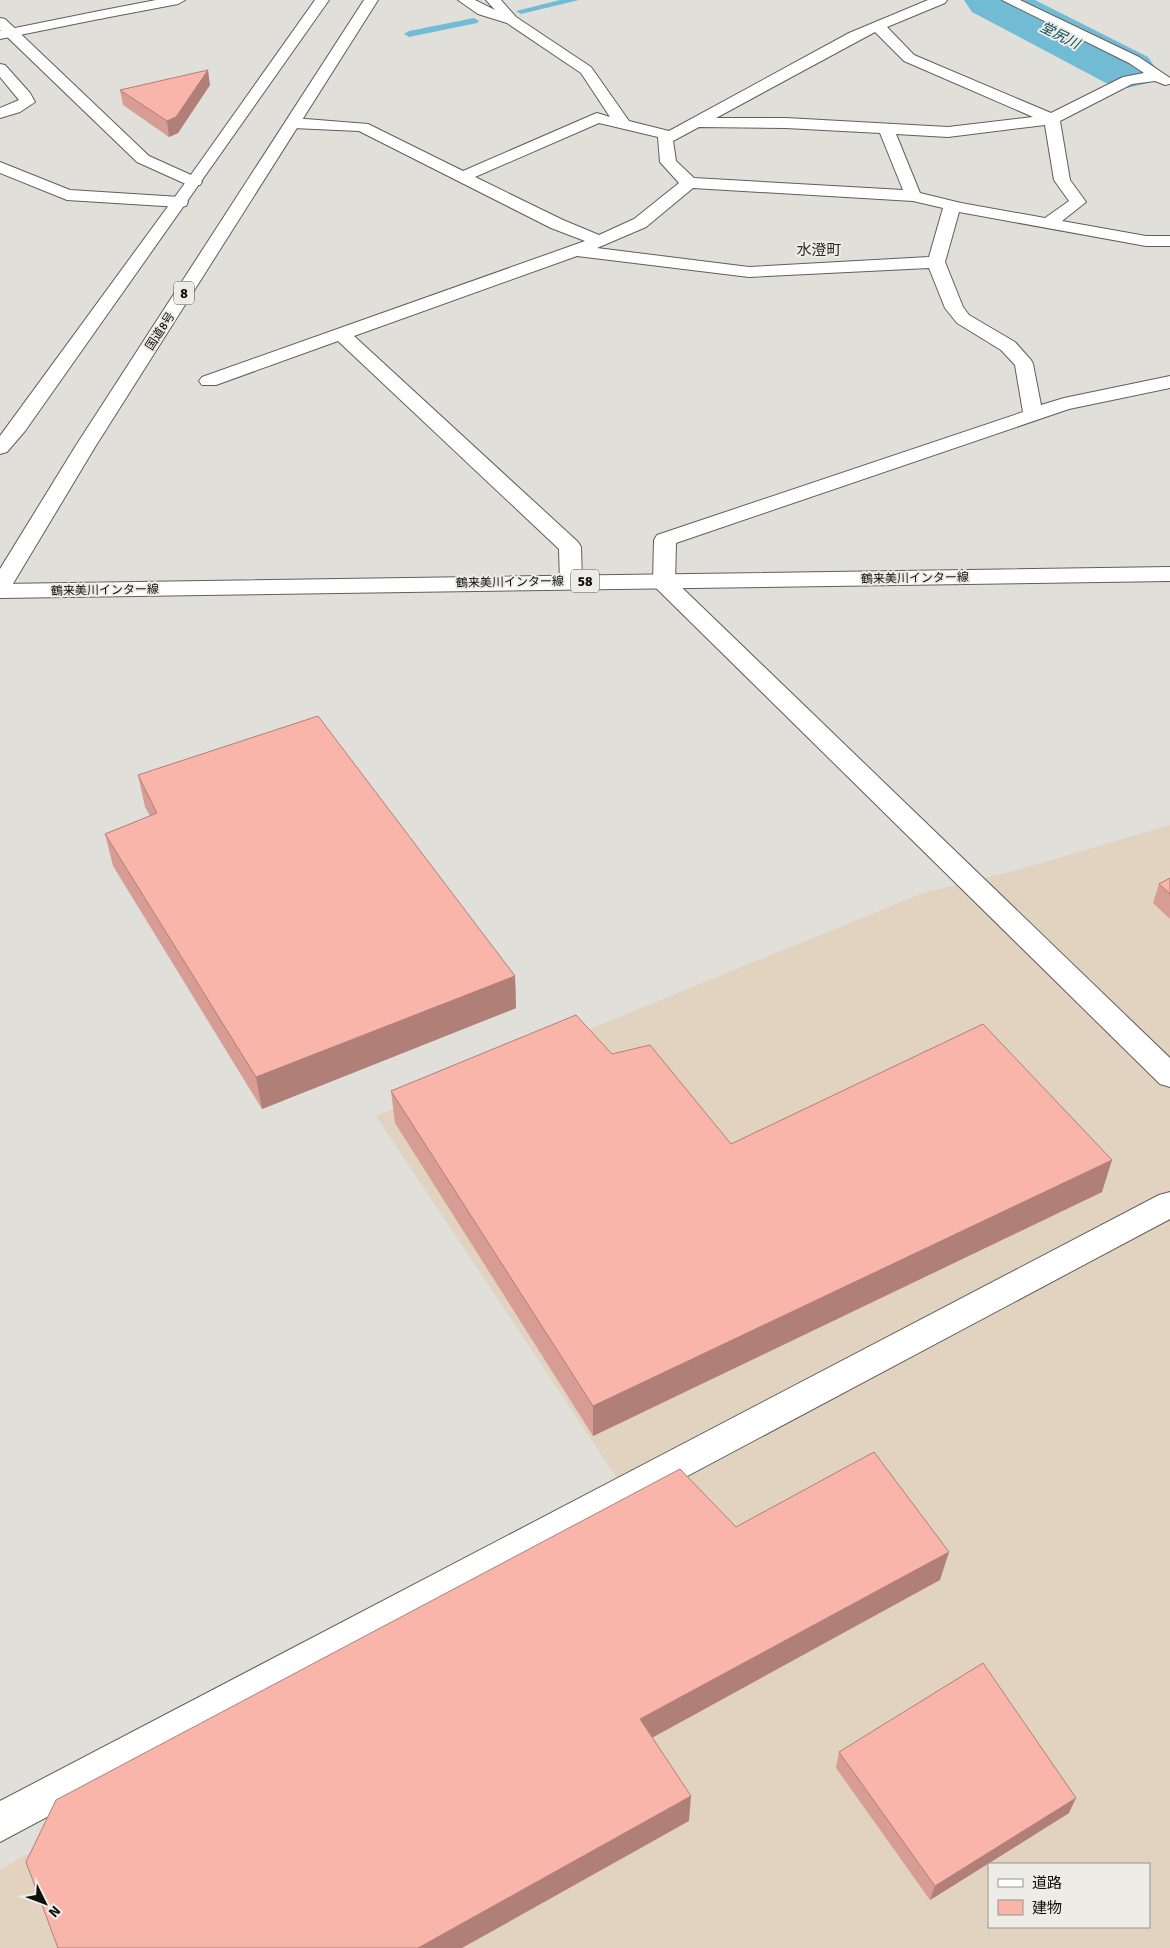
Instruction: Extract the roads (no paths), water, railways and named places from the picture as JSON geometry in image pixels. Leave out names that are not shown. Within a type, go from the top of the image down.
[{"type":"main road","points":[[99,15],[126,2],[135,0]]},
{"type":"main road","points":[[4,30],[178,0]]},
{"type":"main road","points":[[0,448],[18,427],[180,202],[322,0]]},
{"type":"main road","name":"国道8号","points":[[0,587],[85,447],[371,0]]},
{"type":"main road","points":[[465,0],[483,11],[511,20]]},
{"type":"main road","points":[[493,0],[511,20],[586,70],[624,124]]},
{"type":"main road","points":[[940,0],[854,36],[665,139],[668,162],[689,183],[913,196],[952,206],[1047,224],[1146,241],[1170,241]]},
{"type":"main road","points":[[1009,0],[1134,60],[1164,80]]},
{"type":"main road","points":[[876,26],[909,58],[1052,119]]},
{"type":"main road","points":[[4,30],[143,159],[194,182]]},
{"type":"main road","points":[[0,68],[25,96],[27,102],[15,109],[0,113]]},
{"type":"main road","points":[[699,122],[786,123],[948,132],[1052,119],[1128,80],[1164,80]]},
{"type":"main road","points":[[462,177],[597,118],[672,136]]},
{"type":"main road","points":[[1047,224],[1078,202],[1062,180],[1052,119]]},
{"type":"main road","points":[[293,123],[362,127],[557,224],[600,240]]},
{"type":"main road","points":[[886,129],[913,196]]},
{"type":"main road","points":[[0,167],[66,195],[180,202]]},
{"type":"main road","points":[[208,381],[576,251],[640,223],[689,183]]},
{"type":"main road","points":[[952,206],[936,262],[954,308],[963,319],[1008,346],[1024,364],[1033,415]]},
{"type":"main road","points":[[576,251],[749,272],[936,262]]},
{"type":"main road","points":[[341,334],[570,547],[571,581]]},
{"type":"main road","points":[[1170,382],[1064,404],[665,540],[664,583],[1170,1076]]},
{"type":"main road","name":"鶴来美川インター線","points":[[0,591],[90,591],[571,581],[664,583],[1170,574]]},
{"type":"main road","points":[[0,1822],[1170,1204]]},
{"type":"waterway","points":[[521,11],[574,0]]},
{"type":"waterway","name":"堂尻川","points":[[992,0],[1127,70]]},
{"type":"waterway","points":[[409,34],[474,21]]},
{"type":"district","name":"水澄町","points":[[819,250]]}]
